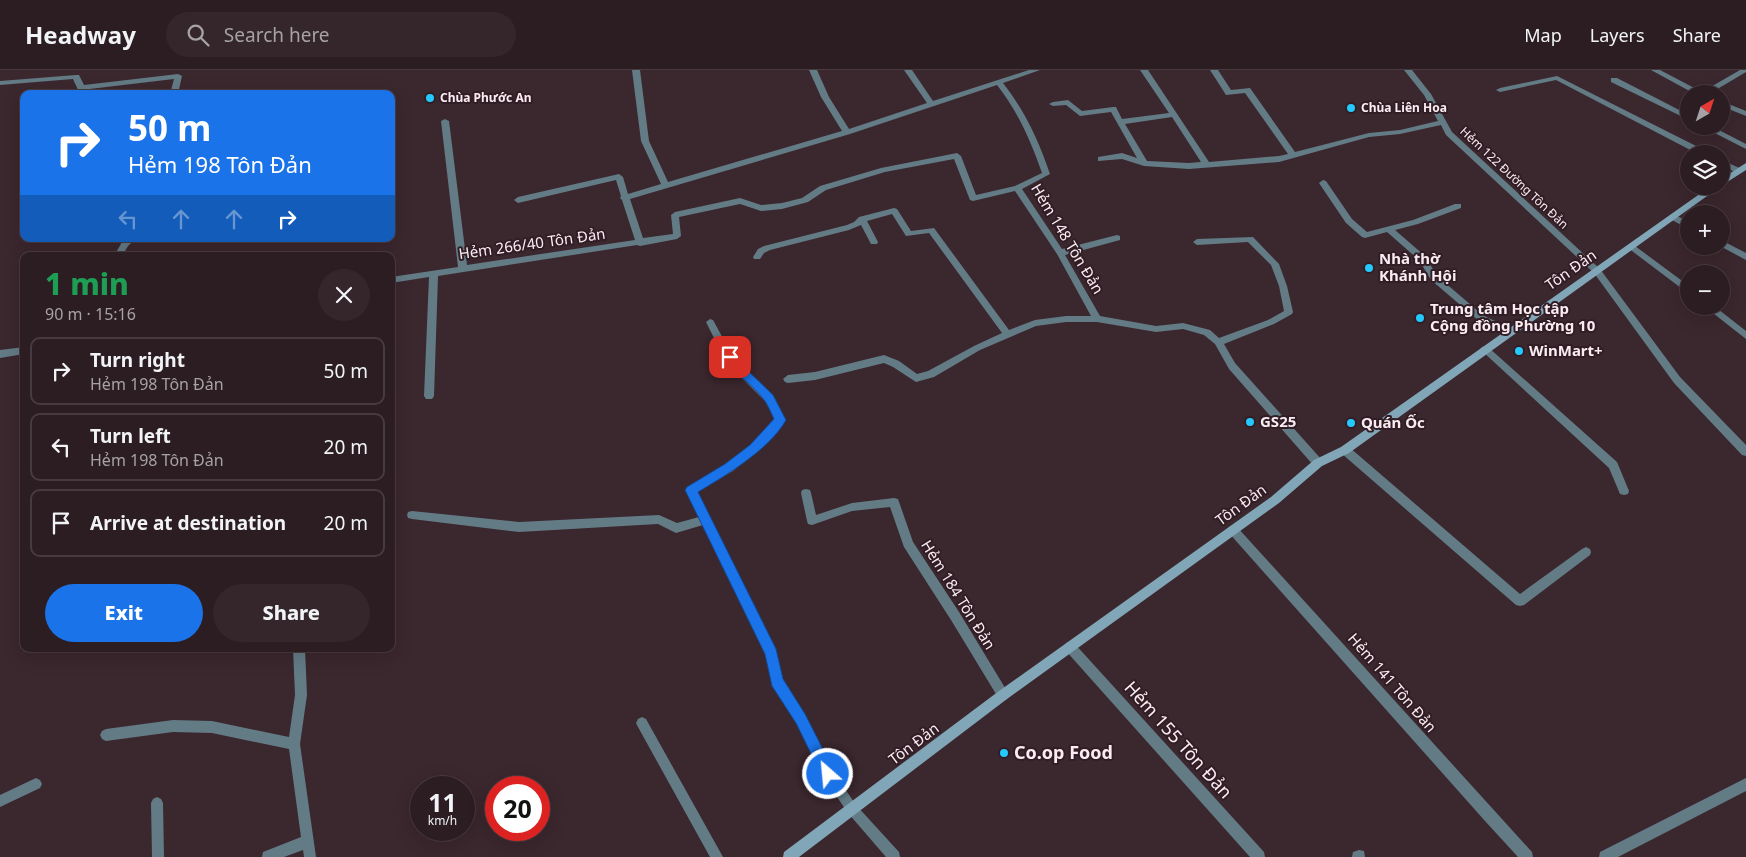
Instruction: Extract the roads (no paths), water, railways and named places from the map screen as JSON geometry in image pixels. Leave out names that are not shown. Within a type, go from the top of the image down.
[{"type":"street","points":[[1730,177],[1742,168]]},
{"type":"street","name":"Tôn Đản","points":[[789,857],[1003,695],[1275,500],[1318,463],[1345,450],[1484,349],[1704,195]]},
{"type":"lane","points":[[22,82],[27,70]]},
{"type":"lane","points":[[636,70],[645,141],[665,185]]},
{"type":"lane","points":[[813,70],[825,98],[847,132]]},
{"type":"lane","points":[[908,70],[932,105]]},
{"type":"lane","points":[[624,198],[847,132],[1036,70]]},
{"type":"lane","points":[[1144,70],[1172,115],[1207,165]]},
{"type":"lane","points":[[1214,70],[1229,94],[1247,90],[1293,156]]},
{"type":"lane","name":"Hẻm 122 Đường Tôn Đản","points":[[1408,70],[1427,94],[1449,133],[1597,271],[1677,380],[1746,452]]},
{"type":"lane","points":[[1655,70],[1684,85]]},
{"type":"lane","points":[[1718,85],[1745,70]]},
{"type":"lane","points":[[0,83],[76,77],[81,88],[178,76],[175,90]]},
{"type":"lane","points":[[1500,90],[1557,78],[1687,145]]},
{"type":"lane","points":[[1614,80],[1680,113]]},
{"type":"lane","name":"Hẻm 148 Tôn Đản","points":[[998,82],[1014,101],[1036,143],[1046,174],[1017,188],[1060,253],[1097,319]]},
{"type":"lane","points":[[1053,104],[1068,102],[1080,114],[1113,109],[1144,163]]},
{"type":"lane","points":[[1730,107],[1746,114]]},
{"type":"lane","points":[[1120,122],[1172,115]]},
{"type":"lane","points":[[445,121],[463,268]]},
{"type":"lane","points":[[1101,159],[1122,156],[1144,163],[1189,166],[1278,159],[1369,135],[1400,132],[1443,122]]},
{"type":"lane","points":[[1723,135],[1746,147]]},
{"type":"lane","name":"Hẻm 266/40 Tôn Đản","points":[[395,279],[678,236],[675,215],[740,201],[760,208],[782,206],[805,200],[823,188],[884,170],[957,156],[972,198],[1017,188]]},
{"type":"lane","points":[[518,200],[619,178],[640,243]]},
{"type":"lane","points":[[1323,183],[1349,221],[1365,235],[1415,222],[1458,206]]},
{"type":"lane","points":[[757,257],[761,251],[767,248],[849,228],[862,219],[894,211],[909,234],[931,230],[1008,335]]},
{"type":"lane","points":[[1673,217],[1680,221]]},
{"type":"lane","points":[[862,219],[874,242]]},
{"type":"lane","points":[[1388,229],[1422,258],[1434,278],[1481,318],[1510,332]]},
{"type":"lane","points":[[1060,253],[1117,238]]},
{"type":"lane","points":[[1197,242],[1250,239],[1274,264],[1283,286],[1289,312],[1271,322],[1218,342]]},
{"type":"lane","points":[[1631,246],[1680,284]]},
{"type":"lane","points":[[1730,249],[1746,257]]},
{"type":"lane","points":[[428,396],[434,273]]},
{"type":"lane","points":[[1719,315],[1746,336]]},
{"type":"lane","name":"Hẻm 148 Tôn Đản","points":[[788,380],[815,376],[884,358],[916,378],[931,374],[977,348],[1035,323],[1066,319],[1097,319],[1156,329],[1183,326],[1208,332],[1218,342],[1232,366],[1318,463]]},
{"type":"lane","points":[[710,322],[721,344],[740,370],[769,398],[780,420],[754,448],[729,468],[691,490],[771,654],[777,681],[801,719],[828,774],[852,809],[894,857]]},
{"type":"lane","points":[[1484,349],[1614,465],[1624,491]]},
{"type":"lane","points":[[0,354],[20,351]]},
{"type":"lane","points":[[1345,450],[1520,601],[1586,552]]},
{"type":"lane","name":"Hẻm 184 Tôn Đản","points":[[806,493],[812,521],[852,507],[894,502],[908,544],[1003,695]]},
{"type":"lane","points":[[412,515],[519,527],[659,519],[676,528],[706,520]]},
{"type":"lane","name":"Hẻm 141 Tôn Đản","points":[[1233,530],[1326,631],[1527,857]]},
{"type":"lane","name":"Hẻm 155 Tôn Đản","points":[[1070,647],[1259,857]]},
{"type":"lane","points":[[299,652],[301,695],[294,744],[310,857]]},
{"type":"lane","points":[[642,723],[717,857]]},
{"type":"lane","points":[[106,735],[173,726],[212,727],[294,744]]},
{"type":"lane","points":[[0,801],[36,784]]},
{"type":"lane","points":[[1605,857],[1746,784]]},
{"type":"lane","points":[[157,803],[158,857]]},
{"type":"lane","points":[[268,857],[308,841]]},
{"type":"place","name":"Chùa Phước An","points":[[430,98]]},
{"type":"place","name":"Chùa Liên Hoa","points":[[1351,108]]},
{"type":"place","name":"Nhà thờ Khánh Hội","points":[[1369,268]]},
{"type":"place","name":"Trung tâm Học tập Cộng đồng Phường 10","points":[[1420,318]]},
{"type":"place","name":"WinMart+","points":[[1519,351]]},
{"type":"place","name":"GS25","points":[[1250,422]]},
{"type":"place","name":"Quán Ốc","points":[[1351,423]]},
{"type":"place","name":"Co.op Food","points":[[1004,753]]}]
